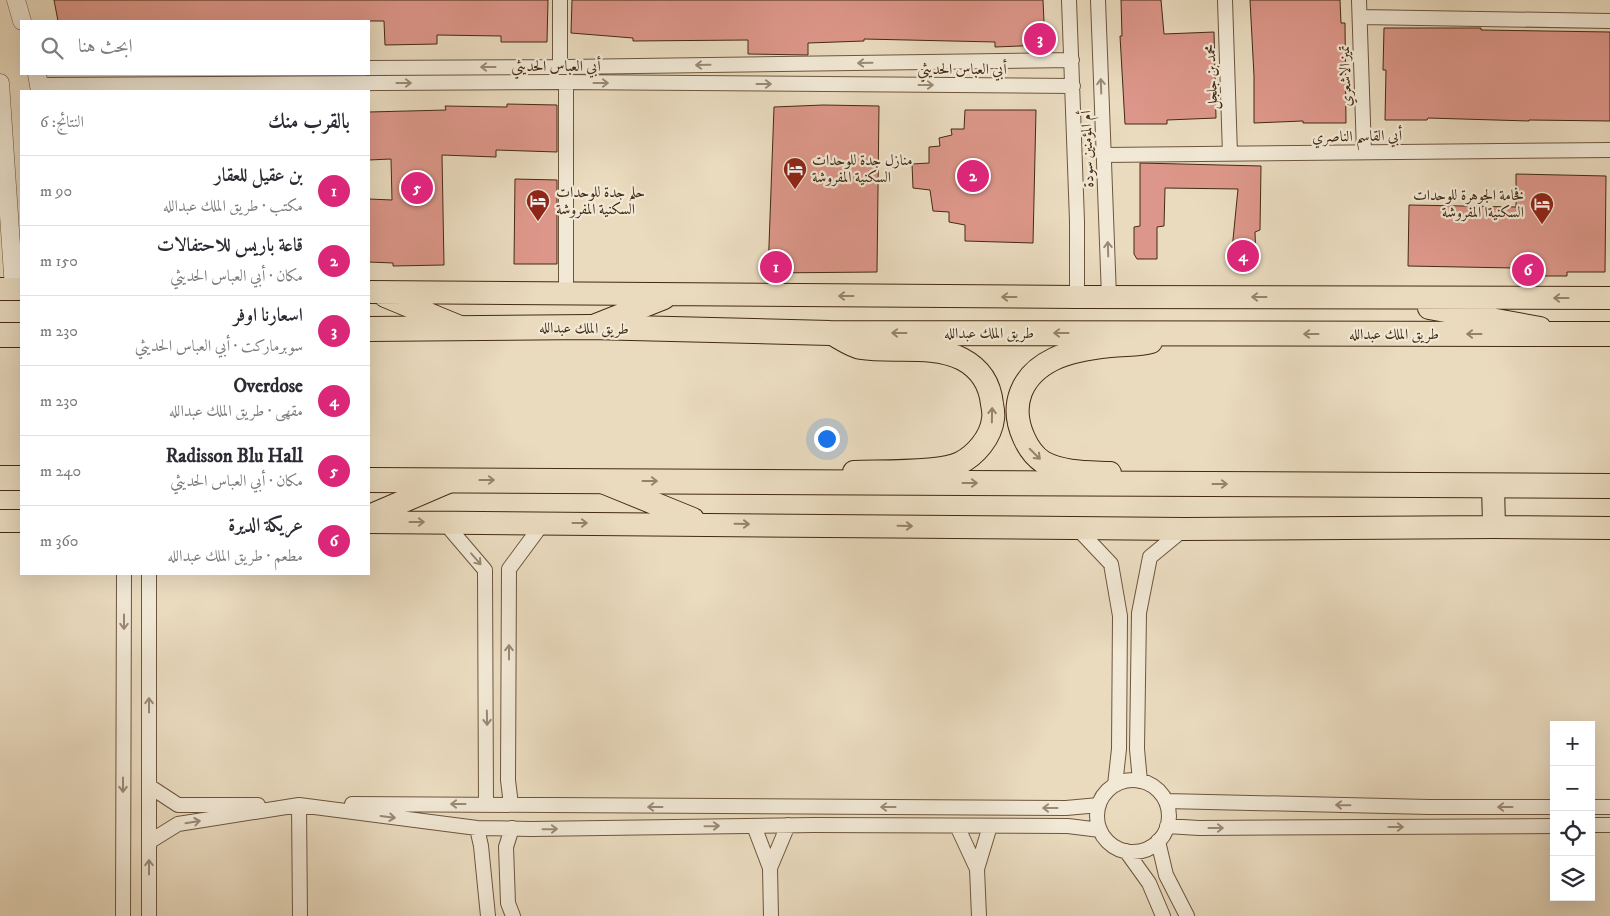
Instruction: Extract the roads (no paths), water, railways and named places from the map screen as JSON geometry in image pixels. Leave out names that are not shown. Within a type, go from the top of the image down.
[{"type":"highway","name":"طريق الملك عبدالله","points":[[370,329],[590,327],[830,333],[1610,334]]},
{"type":"highway","points":[[0,335],[20,336]]},
{"type":"highway","points":[[0,477],[20,478]]},
{"type":"highway","points":[[370,480],[1610,486]]},
{"type":"main road","points":[[372,292],[1077,297],[1610,298]]},
{"type":"main road","points":[[372,292],[460,327]]},
{"type":"main road","points":[[590,327],[674,294]]},
{"type":"main road","points":[[1370,297],[1574,334]]},
{"type":"main road","points":[[817,482],[854,472],[934,468],[959,464],[975,453],[988,437],[994,419],[988,383],[978,370],[961,359],[916,349],[884,350],[858,348],[830,333]]},
{"type":"main road","points":[[1176,334],[1144,344],[1092,349],[1054,358],[1029,378],[1017,401],[1017,416],[1028,447],[1041,460],[1056,468],[1083,472],[1144,472],[1163,474],[1180,484]]},
{"type":"main road","points":[[0,339],[20,336]]},
{"type":"main road","points":[[370,516],[453,480]]},
{"type":"main road","points":[[599,481],[705,524]]},
{"type":"main road","points":[[1493,485],[1494,527]]},
{"type":"main road","points":[[0,521],[20,521]]},
{"type":"main road","points":[[370,522],[1184,529],[1610,528]]},
{"type":"street","points":[[16,0],[22,20]]},
{"type":"street","points":[[560,0],[560,67]]},
{"type":"street","name":"أم المؤمنين سودة","points":[[1069,0],[1077,221],[1077,297]]},
{"type":"street","name":"أم المؤمنين سودة","points":[[1098,0],[1110,297]]},
{"type":"street","name":"محمد بن جلجل","points":[[1225,0],[1230,154]]},
{"type":"street","name":"تميز الاشعري","points":[[1359,0],[1364,152]]},
{"type":"street","points":[[1360,17],[1610,21]]},
{"type":"street","name":"أبي العباس الحديثي","points":[[370,68],[1072,60]]},
{"type":"street","points":[[566,82],[566,294]]},
{"type":"street","name":"أبي العباس الحديثي","points":[[39,83],[566,82],[1073,86]]},
{"type":"street","points":[[0,83],[16,231],[12,289]]},
{"type":"street","name":"أبي القاسم الناصري","points":[[1104,155],[1610,150]]},
{"type":"street","points":[[444,522],[485,570],[486,805]]},
{"type":"street","points":[[511,806],[508,780],[510,569],[543,523]]},
{"type":"street","points":[[1077,528],[1111,564],[1120,616],[1119,749],[1115,785]]},
{"type":"street","points":[[1140,780],[1137,749],[1139,613],[1150,557],[1184,529]]},
{"type":"street","points":[[123,916],[124,575]]},
{"type":"street","points":[[149,575],[149,916]]},
{"type":"street","points":[[1131,780],[1140,780],[1155,788],[1166,801],[1169,818],[1167,826],[1158,841],[1143,850],[1126,850],[1111,844],[1100,830],[1097,813],[1102,797],[1115,785],[1131,780]]},
{"type":"street","points":[[149,786],[178,805],[1066,808],[1099,805]]},
{"type":"street","points":[[1166,801],[1419,807],[1550,807]]},
{"type":"street","points":[[149,842],[178,824],[299,805],[477,828],[788,825],[1068,826],[1100,830]]},
{"type":"street","points":[[299,805],[300,916]]},
{"type":"street","points":[[1595,807],[1610,808]]},
{"type":"street","points":[[770,868],[788,825]]},
{"type":"street","points":[[1595,826],[1610,825]]},
{"type":"street","points":[[754,826],[770,868],[771,916]]},
{"type":"street","points":[[957,826],[977,869]]},
{"type":"street","points":[[979,916],[977,869],[990,826]]},
{"type":"street","points":[[1167,826],[1219,828],[1550,826]]},
{"type":"street","points":[[477,828],[481,846],[488,916]]},
{"type":"street","points":[[512,828],[506,847],[508,903],[513,916]]},
{"type":"street","points":[[1158,841],[1166,875],[1187,916]]},
{"type":"street","points":[[1126,850],[1149,883],[1163,916]]},
{"type":"place","name":"اسعارنا اوفر","points":[[1040,39]]},
{"type":"place","name":"قاعة باريس للاحتفالات","points":[[973,176]]},
{"type":"place","name":"Radisson Blu Hall","points":[[417,188]]},
{"type":"place","name":"منازل جدة للوحدات السكنية المفروشة","points":[[795,190]]},
{"type":"place","name":"حلم جدة للوحدات السكنية المفروشة","points":[[538,222]]},
{"type":"place","name":"فخامة الجوهرة للوحدات السكنيةا المفروشة","points":[[1542,225]]},
{"type":"place","name":"Overdose","points":[[1243,256]]},
{"type":"place","name":"بن عقيل للعقار","points":[[776,267]]},
{"type":"place","name":"عريكة الديرة","points":[[1528,270]]}]
